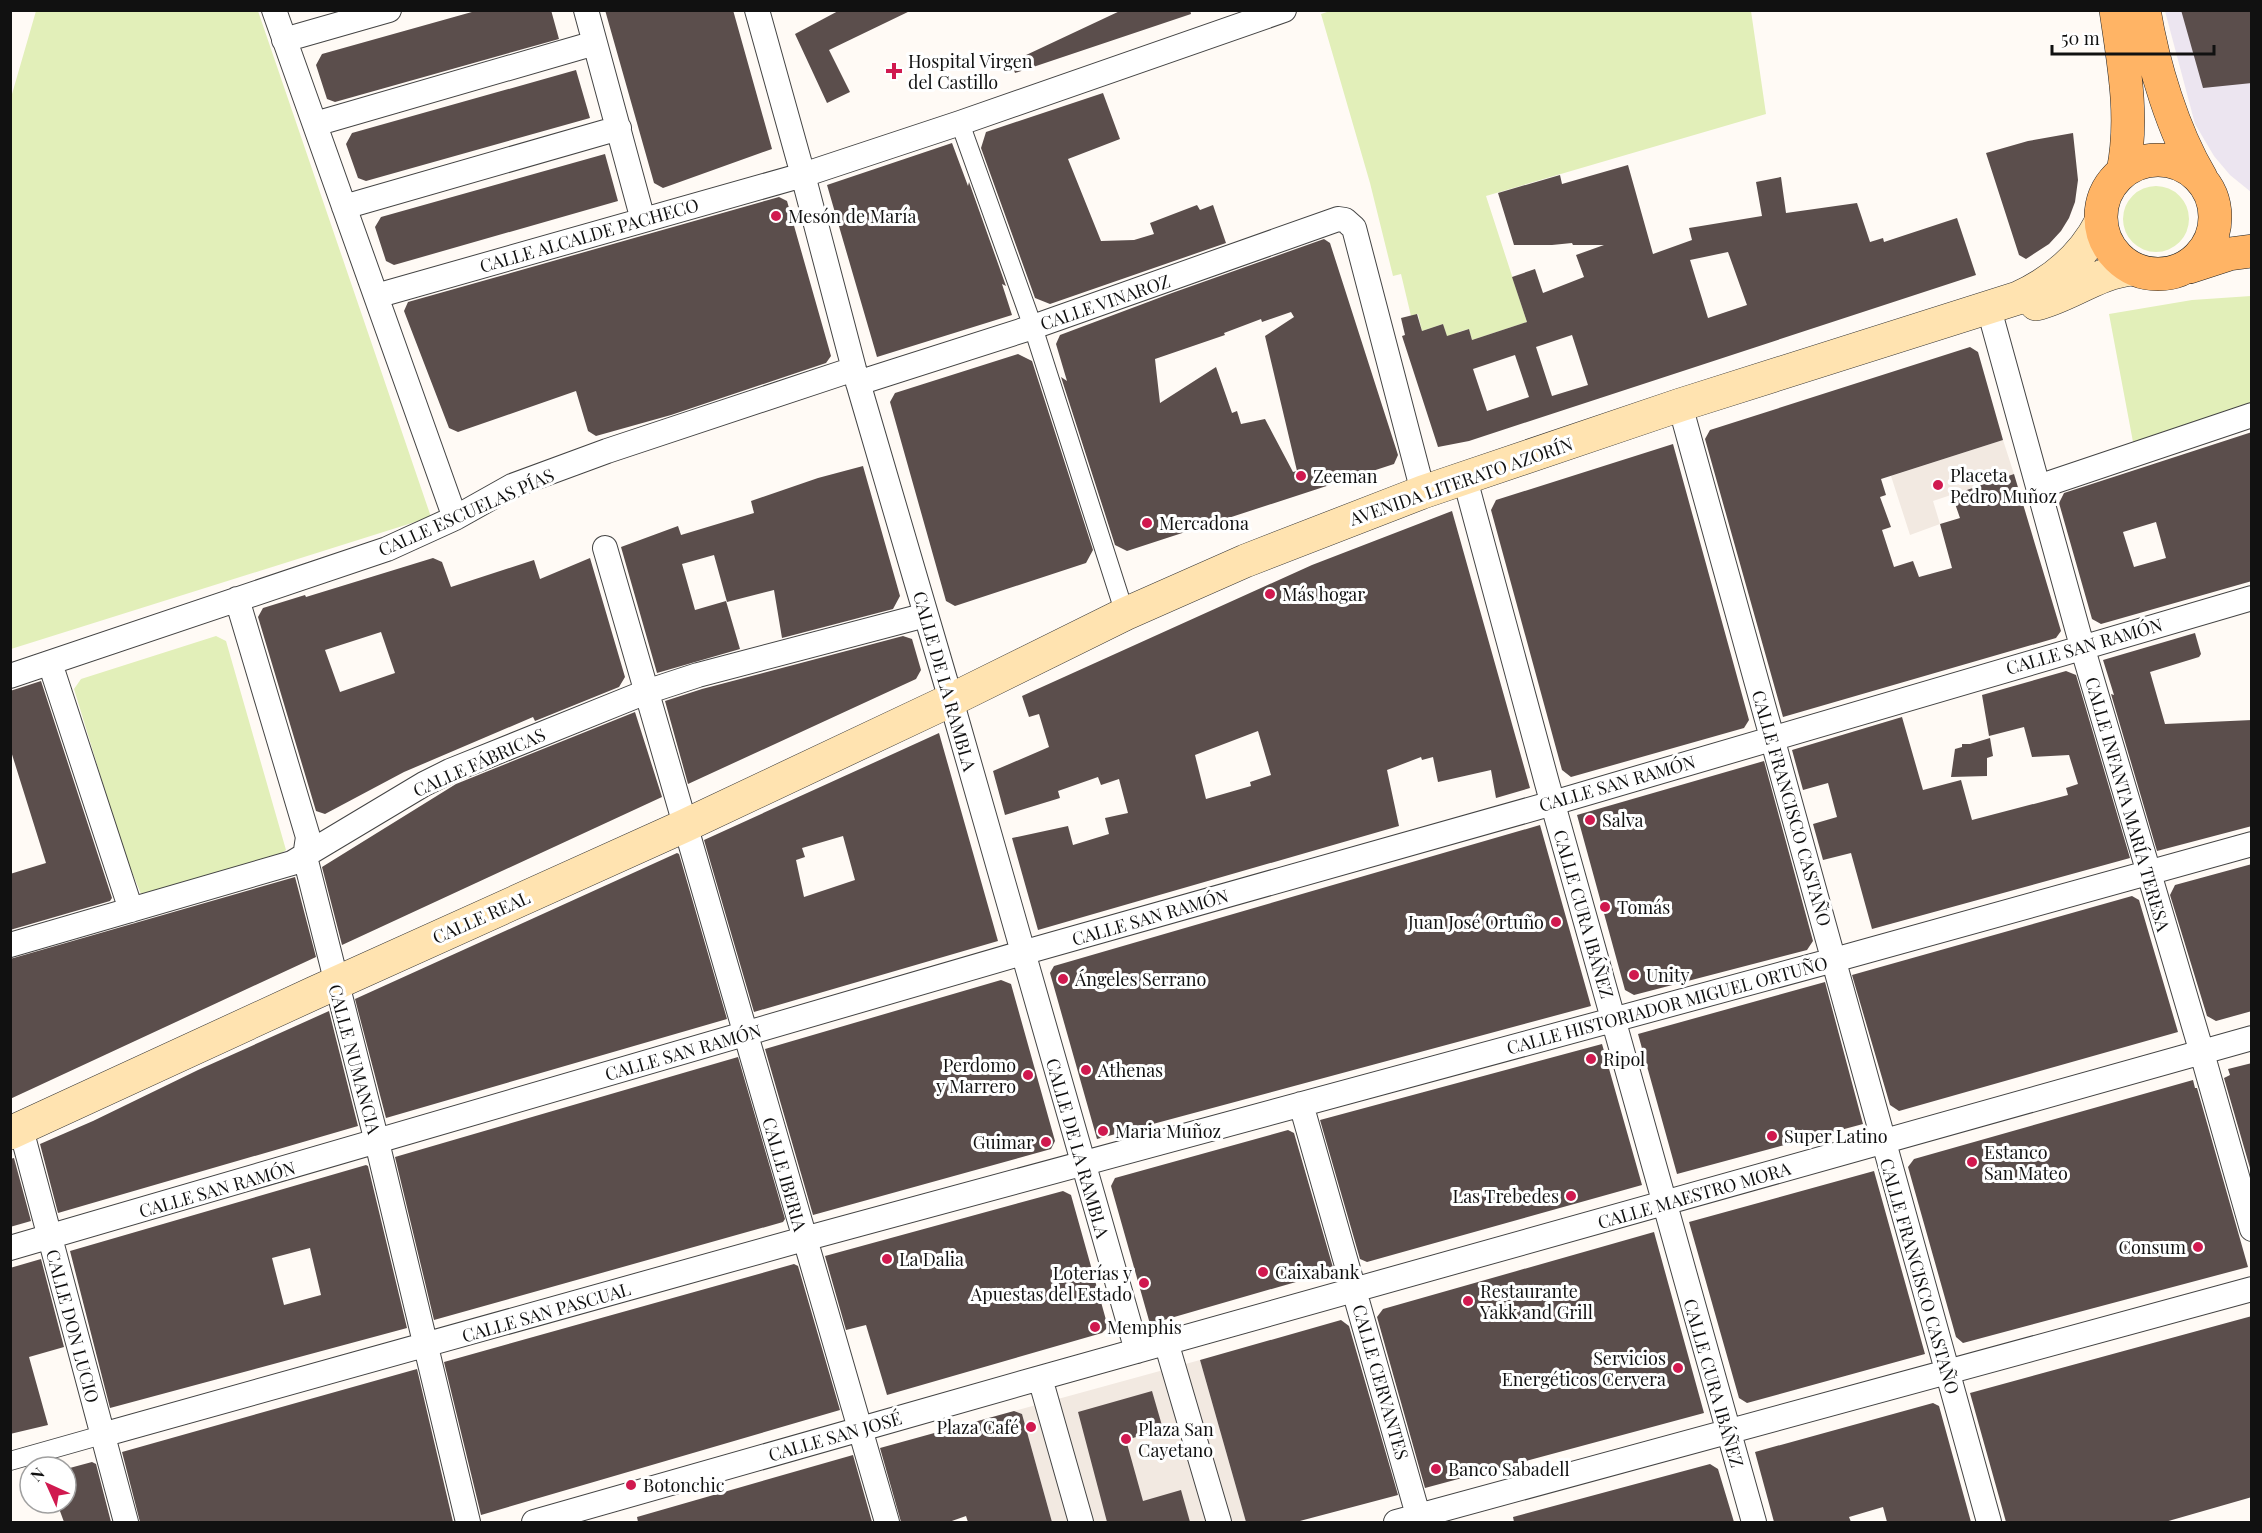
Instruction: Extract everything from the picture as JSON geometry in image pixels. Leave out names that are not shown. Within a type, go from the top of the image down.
[{"type":"main road","points":[[2116,10],[2128,97],[2128,145],[2123,172]]},
{"type":"main road","points":[[2144,10],[2151,44],[2176,126],[2186,153],[2200,178]]},
{"type":"main road","points":[[2184,269],[2197,260],[2213,236],[2216,221],[2215,206],[2207,186],[2187,167],[2171,161],[2154,160],[2138,163],[2123,172],[2113,182],[2101,208],[2103,236],[2120,261],[2132,269],[2158,275],[2172,274],[2210,259],[2252,251]]},
{"type":"main road","points":[[2215,206],[2226,217],[2252,233]]},
{"type":"main road","name":"AVENIDA LITERATO AZORÍN","points":[[951,700],[1125,614],[1245,561],[1423,492],[1680,405],[2018,298],[2050,281],[2080,253],[2101,222]]},
{"type":"main road","name":"AVENIDA LITERATO AZORÍN","points":[[1989,309],[2021,308],[2039,304],[2104,275],[2132,269]]},
{"type":"main road","name":"CALLE REAL","points":[[16,1131],[335,983],[684,826],[951,700]]},
{"type":"street","points":[[274,10],[455,518]]},
{"type":"street","points":[[284,40],[389,10]]},
{"type":"street","points":[[586,10],[643,220]]},
{"type":"street","name":"CALLE DE LA RAMBLA","points":[[757,10],[856,376],[1137,1351]]},
{"type":"street","name":"CALLE ALCALDE PACHECO","points":[[376,296],[803,175],[1284,10]]},
{"type":"street","points":[[315,124],[595,43]]},
{"type":"street","points":[[960,123],[1033,327],[1125,614]]},
{"type":"street","points":[[344,207],[619,128]]},
{"type":"street","name":"CALLE VINAROZ","points":[[856,376],[1033,327],[1338,219],[1345,220],[1354,228],[1423,492]]},
{"type":"street","name":"CALLE INFANTA MARÍA TERESA","points":[[1989,309],[2082,646],[2252,1229]]},
{"type":"street","name":"CALLE ESCUELAS PÍAS","points":[[10,676],[387,549],[455,518],[512,486],[607,451],[856,376]]},
{"type":"street","name":"CALLE FRANCISCO CASTAÑO","points":[[1680,405],[1989,1522]]},
{"type":"street","points":[[2038,487],[2252,415]]},
{"type":"street","name":"CALLE CURA IBÁÑEZ","points":[[1465,479],[1754,1522]]},
{"type":"street","name":"CALLE IBERIA","points":[[604,548],[887,1522]]},
{"type":"street","name":"CALLE SAN RAMÓN","points":[[10,1248],[2252,598]]},
{"type":"street","name":"CALLE NUMANCIA","points":[[237,599],[308,837],[305,857],[377,1142],[468,1522]]},
{"type":"street","name":"CALLE FÁBRICAS","points":[[10,945],[292,863],[424,784],[450,771],[646,692],[698,675],[926,615]]},
{"type":"street","points":[[50,663],[131,910]]},
{"type":"street","name":"CALLE HISTORIADOR MIGUEL ORTUÑO","points":[[1083,1163],[1834,960],[2252,844]]},
{"type":"street","name":"CALLE MAESTRO MORA","points":[[1137,1351],[2252,1038]]},
{"type":"street","name":"CALLE CERVANTES","points":[[1301,1104],[1354,1290],[1412,1520]]},
{"type":"street","name":"CALLE DON LUCIO","points":[[16,1131],[49,1237],[126,1522]]},
{"type":"street","name":"CALLE SAN PASCUAL","points":[[10,1461],[1083,1163]]},
{"type":"street","points":[[1412,1520],[2252,1289]]},
{"type":"street","points":[[1166,1342],[1219,1522]]},
{"type":"street","name":"CALLE SAN JOSÉ","points":[[534,1522],[1137,1351]]},
{"type":"street","points":[[1040,1378],[1081,1522]]},
{"type":"shaded area","points":[[2165,11],[2251,11],[2251,192],[2230,175],[2214,156],[2195,124]]},
{"type":"shaded area","name":"Placeta Pedro Muñoz","points":[[2003,440],[2014,474],[1933,501],[1940,524],[1910,535],[1891,476]]},
{"type":"shaded area","name":"Plaza San Cayetano","points":[[1200,1360],[1246,1522],[1052,1522],[1022,1414],[1014,1411]]},
{"type":"green space","points":[[1333,10],[1751,11],[1766,114],[1486,196],[1527,322],[1472,340],[1469,329],[1458,332],[1450,347],[1443,324],[1422,331],[1418,314],[1411,316],[1401,274],[1393,276],[1370,183],[1321,14]]},
{"type":"green space","points":[[36,11],[258,11],[431,517],[11,649],[10,101]]},
{"type":"green space","points":[[2156,186],[2169,189],[2179,196],[2186,206],[2189,219],[2186,232],[2179,242],[2169,249],[2156,252],[2143,249],[2133,242],[2126,232],[2123,219],[2126,206],[2133,196],[2143,189]]},
{"type":"green space","points":[[2251,296],[2251,403],[2133,442],[2109,314],[2192,300]]},
{"type":"green space","points":[[216,636],[226,641],[286,850],[280,854],[141,894],[124,853],[74,689],[81,679]]},
{"type":"building","points":[[479,10],[551,10],[559,39],[335,102],[327,99],[316,65],[322,54]]},
{"type":"building","points":[[605,10],[733,10],[772,149],[663,188],[654,183]]},
{"type":"building","points":[[840,10],[912,10],[829,50],[850,92],[827,103],[795,34]]},
{"type":"building","points":[[1122,10],[1190,10],[1191,14],[1015,73],[1011,62]]},
{"type":"building","points":[[2181,10],[2252,10],[2252,83],[2203,88]]},
{"type":"building","points":[[576,70],[590,118],[366,181],[358,178],[346,144],[352,133]]},
{"type":"building","points":[[1103,93],[1120,139],[1068,159],[1101,241],[1134,240],[1154,234],[1150,223],[1197,205],[1200,210],[1213,205],[1226,243],[1050,304],[1035,298],[981,148],[986,132]]},
{"type":"building","points":[[2073,133],[2078,180],[2075,202],[2061,231],[2049,244],[2026,259],[2019,255],[1986,153],[2028,141]]},
{"type":"building","points":[[952,143],[968,186],[969,182],[1006,286],[1002,284],[1012,315],[877,357],[827,185]]},
{"type":"building","points":[[605,154],[618,201],[394,265],[386,261],[375,227],[381,217]]},
{"type":"building","points":[[1628,165],[1653,254],[1692,240],[1689,228],[1762,216],[1756,182],[1781,177],[1786,213],[1857,203],[1870,242],[1883,238],[1884,242],[1957,218],[1976,275],[1469,441],[1438,447],[1402,336],[1405,335],[1401,318],[1417,314],[1422,331],[1443,324],[1447,336],[1469,329],[1472,340],[1527,322],[1512,277],[1535,269],[1543,293],[1584,277],[1576,255],[1604,245],[1573,245],[1572,243],[1514,245],[1498,193],[1560,175],[1562,184]],"holes":[[[1728,252],[1747,305],[1708,318],[1690,260]],[[1572,335],[1588,385],[1552,396],[1536,347]],[[1515,355],[1529,397],[1487,411],[1473,369]]]},
{"type":"building","points":[[779,197],[787,201],[831,356],[826,363],[671,415],[596,436],[588,431],[576,391],[458,432],[449,428],[404,311],[408,302]]},
{"type":"building","points":[[1324,239],[1330,243],[1398,455],[1394,464],[1127,551],[1115,545],[1061,377],[1067,381],[1056,344],[1060,335]],"holes":[[[1291,312],[1294,317],[1265,336],[1297,471],[1293,472],[1265,419],[1241,424],[1237,411],[1232,413],[1216,367],[1160,403],[1155,359],[1225,335],[1224,333],[1261,319],[1262,322]]]},
{"type":"building","points":[[1970,347],[1978,352],[2003,440],[1881,479],[1886,495],[1880,497],[1891,527],[1882,530],[1894,567],[1913,561],[1919,577],[1952,568],[1940,524],[1960,518],[1952,495],[2014,474],[2061,631],[2056,638],[1783,717],[1705,439],[1710,430]]},
{"type":"building","points":[[1018,354],[1032,361],[1093,550],[1086,563],[955,606],[946,601],[890,402],[895,393]]},
{"type":"building","points":[[2252,432],[2252,581],[2101,624],[2092,619],[2059,503],[2064,493]],"holes":[[[2156,522],[2166,558],[2134,567],[2123,532]]]},
{"type":"building","points":[[1673,444],[1749,720],[1744,728],[1571,777],[1562,770],[1491,510],[1496,500]]},
{"type":"building","points":[[863,466],[900,596],[893,609],[782,638],[774,590],[727,602],[714,555],[682,564],[695,610],[726,601],[740,649],[657,673],[621,547],[678,526],[681,535],[754,513],[751,501],[818,478]]},
{"type":"building","points":[[1452,511],[1530,788],[1496,798],[1491,770],[1438,782],[1433,757],[1422,760],[1421,757],[1387,770],[1399,826],[1038,930],[1012,838],[1068,826],[1073,845],[1109,834],[1105,818],[1128,813],[1119,779],[1101,785],[1098,777],[1058,791],[1060,798],[1005,815],[993,771],[1049,747],[1039,714],[1029,717],[1022,696],[1312,565]],"holes":[[[1258,731],[1271,775],[1250,782],[1251,786],[1206,799],[1195,755]]]},
{"type":"building","points":[[433,558],[442,562],[451,587],[534,560],[540,579],[590,558],[625,677],[619,687],[535,721],[533,717],[404,772],[325,814],[316,811],[258,617],[263,608],[305,595],[306,597]],"holes":[[[381,632],[395,673],[340,692],[325,650]]]},
{"type":"building","points":[[2195,633],[2201,654],[2199,657],[2150,672],[2165,724],[2252,720],[2252,826],[2157,851],[2103,660]]},
{"type":"building","points":[[903,636],[912,639],[921,670],[916,679],[688,784],[665,701],[702,689]]},
{"type":"building","points":[[2066,671],[2076,675],[2130,858],[1872,929],[1851,853],[1823,860],[1813,824],[1837,817],[1828,783],[1803,790],[1792,750],[1902,717],[1923,790],[1961,780],[1972,820],[2068,795],[2066,788],[2078,784],[2069,755],[2032,757],[2024,727],[1989,736],[1982,695]]},
{"type":"building","points":[[41,681],[112,898],[110,901],[10,930],[10,874],[46,863],[10,748],[10,691]]},
{"type":"building","points":[[635,712],[662,797],[342,945],[322,867],[456,784]]},
{"type":"building","points":[[939,733],[998,941],[754,1012],[704,840]],"holes":[[[843,836],[855,880],[804,897],[796,860],[805,857],[802,848]]]},
{"type":"building","points":[[1990,738],[1993,756],[1987,758],[1987,776],[1951,777],[1955,749],[1962,747],[1962,744]]},
{"type":"building","points":[[1764,761],[1813,941],[1807,950],[1634,995],[1625,990],[1577,815]]},
{"type":"building","points":[[1540,825],[1591,1006],[1097,1139],[1050,973],[1054,966]]},
{"type":"building","points":[[677,853],[727,1019],[386,1118],[355,999]]},
{"type":"building","points":[[2252,864],[2252,1011],[2216,1021],[2207,1016],[2170,895],[2175,885]]},
{"type":"building","points":[[295,877],[316,957],[10,1099],[10,959]]},
{"type":"building","points":[[2132,896],[2139,900],[2178,1032],[1899,1111],[1890,1105],[1852,975]]},
{"type":"building","points":[[1001,980],[1011,984],[1055,1141],[1051,1149],[813,1215],[765,1049]]},
{"type":"building","points":[[1825,982],[1863,1124],[1677,1174],[1638,1034]]},
{"type":"building","points":[[329,1011],[358,1126],[58,1213],[40,1144]]},
{"type":"building","points":[[1602,1044],[1642,1185],[1367,1262],[1360,1259],[1320,1120]]},
{"type":"building","points":[[738,1057],[785,1219],[783,1222],[434,1320],[395,1157]]},
{"type":"building","points":[[2252,1063],[2252,1175],[2224,1078],[2230,1075],[2228,1069]]},
{"type":"building","points":[[2193,1080],[2248,1267],[1963,1343],[1956,1337],[1908,1167],[1914,1159]]},
{"type":"building","points":[[1288,1130],[1294,1133],[1334,1271],[1150,1324],[1111,1186],[1115,1178]]},
{"type":"building","points":[[14,1158],[31,1221],[10,1227],[10,1159]]},
{"type":"building","points":[[366,1165],[407,1328],[110,1408],[70,1251]],"holes":[[[310,1248],[321,1295],[284,1305],[272,1258]]]},
{"type":"building","points":[[1874,1171],[1925,1354],[1747,1403],[1739,1398],[1689,1222]]},
{"type":"building","points":[[1063,1191],[1071,1195],[1108,1327],[1102,1333],[887,1395],[866,1325],[846,1330],[825,1256]]},
{"type":"building","points":[[1654,1232],[1704,1413],[1425,1488],[1377,1317],[1383,1309]]},
{"type":"building","points":[[41,1259],[64,1347],[29,1357],[48,1425],[10,1434],[10,1268]]},
{"type":"building","points":[[794,1264],[798,1266],[840,1410],[481,1515],[444,1362]]},
{"type":"building","points":[[2252,1316],[2252,1497],[2165,1522],[2006,1522],[1970,1393]]},
{"type":"building","points":[[1341,1320],[1349,1326],[1398,1495],[1296,1522],[1246,1522],[1200,1360]]},
{"type":"building","points":[[417,1369],[453,1522],[140,1522],[122,1452]]},
{"type":"building","name":"Plaza San Cayetano","points":[[1152,1391],[1163,1429],[1126,1440],[1143,1501],[1181,1490],[1190,1522],[1107,1522],[1078,1412]]},
{"type":"building","points":[[1933,1403],[1939,1406],[1971,1522],[1887,1522],[1883,1507],[1849,1517],[1851,1522],[1774,1522],[1755,1452]]},
{"type":"building","points":[[1014,1411],[1022,1414],[1052,1522],[968,1522],[966,1516],[949,1522],[901,1522],[880,1448]]},
{"type":"building","points":[[853,1455],[872,1522],[638,1522],[637,1517]]},
{"type":"building","points":[[92,1462],[96,1464],[111,1522],[64,1522],[61,1515],[78,1515],[78,1466]]},
{"type":"building","points":[[1710,1464],[1718,1469],[1734,1522],[1514,1522],[1513,1517]]},
{"type":"place","name":"Hospital Virgen del Castillo","points":[[894,71]]},
{"type":"place","name":"Mesón de María","points":[[776,216]]},
{"type":"place","name":"Zeeman","points":[[1301,476]]},
{"type":"place","name":"Placeta Pedro Muñoz","points":[[1938,485]]},
{"type":"place","name":"Mercadona","points":[[1147,523]]},
{"type":"place","name":"Más hogar","points":[[1270,594]]},
{"type":"place","name":"Salva","points":[[1590,820]]},
{"type":"place","name":"Tomás","points":[[1605,907]]},
{"type":"place","name":"Juan José Ortuño","points":[[1556,922]]},
{"type":"place","name":"Unity","points":[[1634,975]]},
{"type":"place","name":"Ángeles Serrano","points":[[1063,979]]},
{"type":"place","name":"Ripol","points":[[1591,1059]]},
{"type":"place","name":"Athenas","points":[[1086,1070]]},
{"type":"place","name":"Perdomo y Marrero","points":[[1028,1075]]},
{"type":"place","name":"Maria Muñoz","points":[[1103,1131]]},
{"type":"place","name":"Super Latino","points":[[1772,1136]]},
{"type":"place","name":"Guimar","points":[[1046,1142]]},
{"type":"place","name":"Estanco San Mateo","points":[[1972,1162]]},
{"type":"place","name":"Las Trebedes","points":[[1571,1196]]},
{"type":"place","name":"Consum","points":[[2198,1247]]},
{"type":"place","name":"La Dalia","points":[[887,1259]]},
{"type":"place","name":"Caixabank","points":[[1263,1272]]},
{"type":"place","name":"Loterías y Apuestas del Estado","points":[[1144,1283]]},
{"type":"place","name":"Restaurante Yakk and Grill","points":[[1468,1301]]},
{"type":"place","name":"Memphis","points":[[1095,1327]]},
{"type":"place","name":"Servicios Energéticos Cervera","points":[[1678,1368]]},
{"type":"place","name":"Plaza Café","points":[[1031,1427]]},
{"type":"place","name":"Plaza San Cayetano","points":[[1126,1439]]},
{"type":"place","name":"Banco Sabadell","points":[[1436,1469]]},
{"type":"place","name":"Botonchic","points":[[631,1485]]}]
